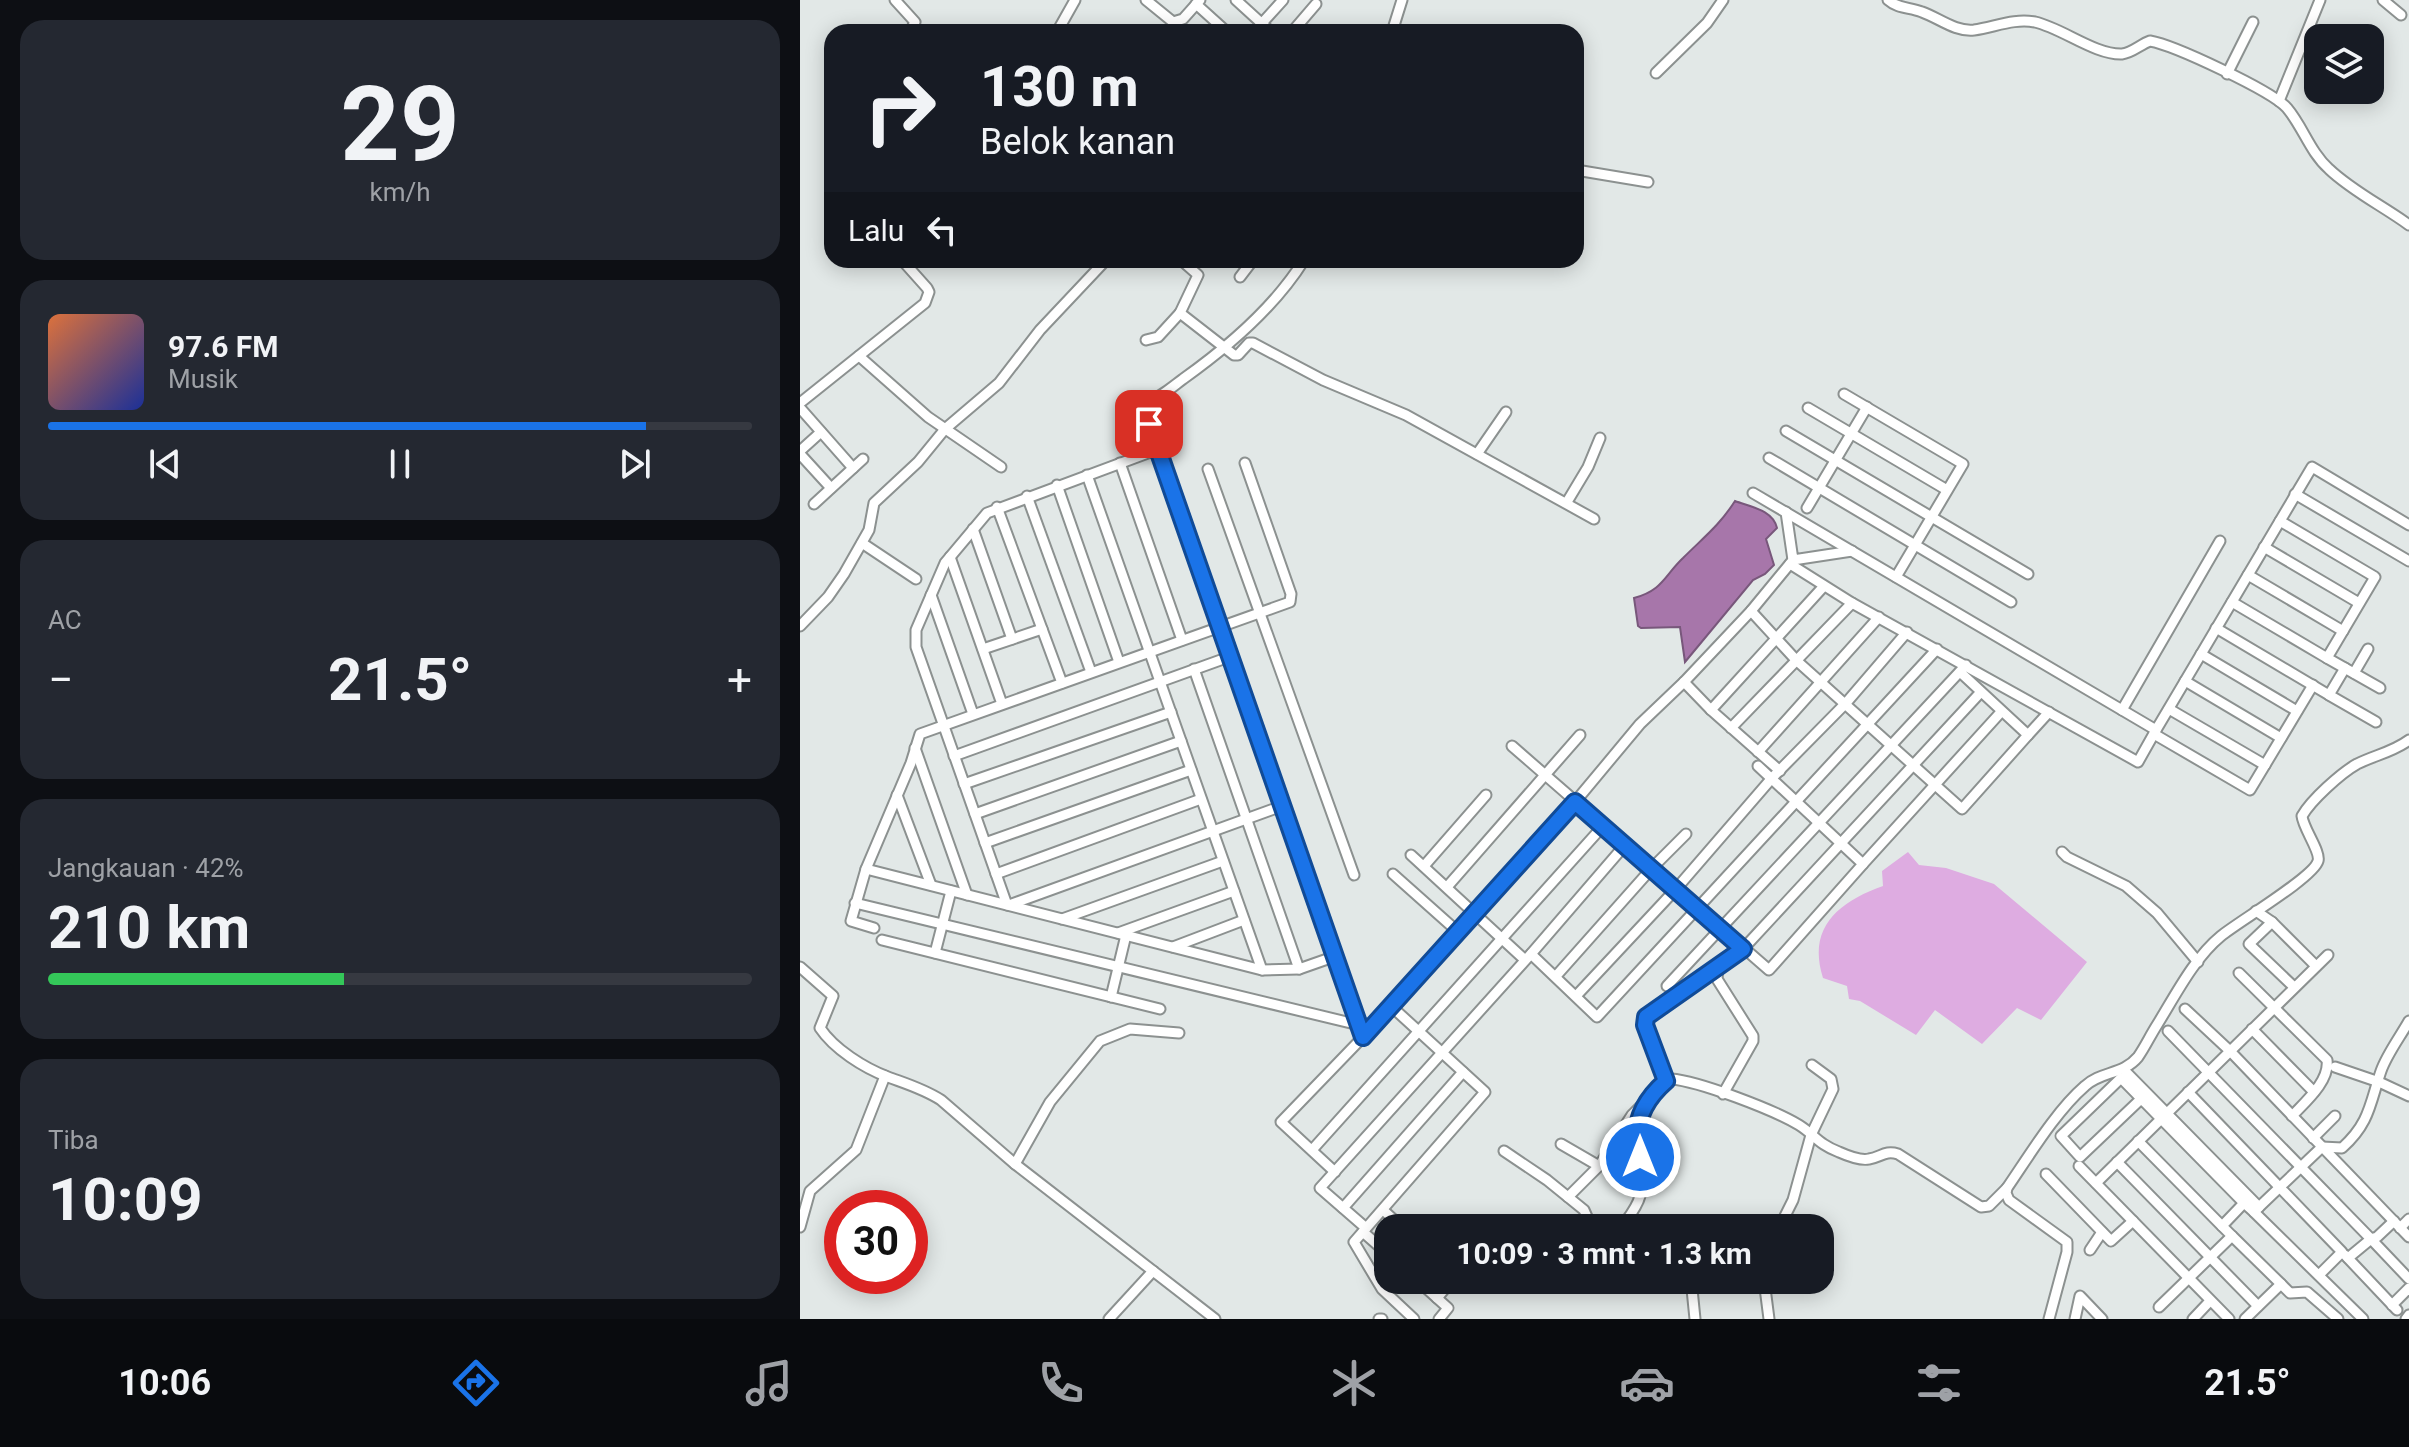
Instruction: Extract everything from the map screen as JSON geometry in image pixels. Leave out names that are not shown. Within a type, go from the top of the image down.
[{"type":"street","points":[[895,0],[914,24]]},
{"type":"street","points":[[1062,24],[1075,0]]},
{"type":"street","points":[[1240,1],[1262,24],[1283,0]]},
{"type":"street","points":[[1394,24],[1402,0]]},
{"type":"street","points":[[1656,73],[1707,23],[1723,0]]},
{"type":"street","points":[[1888,0],[1896,6],[1922,12],[1960,29],[1975,30],[2023,20],[2119,54],[2127,53],[2147,41],[2155,41],[2279,101],[2290,112],[2329,170],[2409,225]]},
{"type":"street","points":[[2279,101],[2320,0]]},
{"type":"street","points":[[2383,0],[2401,15]]},
{"type":"street","points":[[1152,2],[1165,17],[1178,22],[1198,2],[1215,24]]},
{"type":"street","points":[[1299,24],[1316,4]]},
{"type":"street","points":[[2227,74],[2253,22]]},
{"type":"street","points":[[1584,171],[1648,182]]},
{"type":"street","points":[[853,468],[800,409],[807,402],[803,400],[925,303],[927,288],[909,268]]},
{"type":"street","points":[[800,626],[828,597],[862,543],[870,526],[874,503],[918,462],[945,429],[999,383],[1040,330],[1098,268]]},
{"type":"street","points":[[1146,340],[1158,337],[1180,313],[1198,275],[1190,268]]},
{"type":"street","points":[[1240,277],[1247,268]]},
{"type":"street","points":[[1298,268],[1276,296],[1225,349],[1161,396],[1145,403],[1156,450],[1363,1037]]},
{"type":"street","points":[[1180,313],[1225,349],[1238,355],[1253,343],[1323,380],[1406,415],[1594,519]]},
{"type":"street","points":[[859,356],[945,429],[1001,467]]},
{"type":"street","points":[[1844,394],[1963,464],[1896,577]]},
{"type":"street","points":[[1807,508],[1867,407]]},
{"type":"street","points":[[1808,408],[1947,490]]},
{"type":"street","points":[[1477,454],[1506,412]]},
{"type":"street","points":[[1786,431],[2028,574]]},
{"type":"street","points":[[821,432],[800,453],[831,488]]},
{"type":"street","points":[[1567,502],[1588,467],[1600,438]]},
{"type":"street","points":[[1008,905],[915,638],[945,563],[987,513],[1156,450]]},
{"type":"street","points":[[1769,458],[2011,602]]},
{"type":"street","points":[[814,504],[863,459]]},
{"type":"street","points":[[1120,463],[1182,640]]},
{"type":"street","points":[[874,928],[852,922],[855,903],[920,734],[1286,604],[1291,599],[1245,463]]},
{"type":"street","points":[[1786,512],[1791,562],[1824,586],[1937,649],[1963,668],[2138,762],[2312,467],[2409,525]]},
{"type":"street","points":[[1208,469],[1354,875]]},
{"type":"street","points":[[1087,475],[1262,970]]},
{"type":"street","points":[[1057,485],[1119,662]]},
{"type":"street","points":[[1753,493],[2122,710],[2250,790],[2313,685]]},
{"type":"street","points":[[2295,494],[2409,561]]},
{"type":"street","points":[[1027,496],[1091,672]]},
{"type":"street","points":[[997,507],[1062,683]]},
{"type":"street","points":[[2280,521],[2375,577],[2327,658]]},
{"type":"street","points":[[973,529],[1012,639]]},
{"type":"street","points":[[2122,710],[2220,541]]},
{"type":"street","points":[[862,543],[916,579]]},
{"type":"street","points":[[2264,547],[2359,603]]},
{"type":"street","points":[[1335,1172],[1281,1122],[1391,1006],[1575,802],[1640,724],[1751,611],[1791,562],[1852,551]]},
{"type":"street","points":[[950,557],[1002,704]]},
{"type":"street","points":[[2248,575],[2343,631]]},
{"type":"street","points":[[1711,710],[1824,586]]},
{"type":"street","points":[[931,595],[973,714]]},
{"type":"street","points":[[2232,602],[2380,688]]},
{"type":"street","points":[[1731,728],[1852,603]]},
{"type":"street","points":[[1751,611],[1797,661],[1962,809],[2049,712]]},
{"type":"street","points":[[1758,752],[1879,617]]},
{"type":"street","points":[[2216,628],[2376,722]]},
{"type":"street","points":[[983,649],[1042,629]]},
{"type":"street","points":[[1576,996],[1776,775],[1846,703],[1907,632]]},
{"type":"street","points":[[1411,855],[1503,938],[1556,976],[1597,1017],[1937,649]]},
{"type":"street","points":[[2329,695],[2368,649]]},
{"type":"street","points":[[2201,654],[2297,711]]},
{"type":"street","points":[[954,756],[1229,657]]},
{"type":"street","points":[[1963,668],[1980,693],[2028,735]]},
{"type":"street","points":[[1667,986],[1963,668]]},
{"type":"street","points":[[1194,669],[1299,969]]},
{"type":"street","points":[[2185,681],[2281,738]]},
{"type":"street","points":[[1684,682],[1758,752],[1796,801],[1863,864]]},
{"type":"street","points":[[1666,1081],[1645,1025],[1646,1017],[1743,949],[1980,693]]},
{"type":"street","points":[[2169,709],[2265,765]]},
{"type":"street","points":[[964,784],[1171,712]]},
{"type":"street","points":[[1512,746],[1769,970],[2001,712]]},
{"type":"street","points":[[1447,887],[1580,735]]},
{"type":"street","points":[[1568,1197],[1599,1166],[1632,1115],[1666,1081],[1678,1080],[1786,1118],[1804,1128],[1821,1144],[1856,1158],[1868,1159],[1886,1152],[1898,1154],[1981,1207],[1989,1206],[2007,1188],[2082,1088],[2094,1079],[2124,1070],[2142,1050],[2198,962],[2220,937],[2278,898],[2318,862],[2303,825],[2304,812],[2355,765],[2409,740]]},
{"type":"street","points":[[975,814],[1181,741]]},
{"type":"street","points":[[915,748],[967,895]]},
{"type":"street","points":[[1758,766],[1776,775]]},
{"type":"street","points":[[985,843],[1191,770]]},
{"type":"street","points":[[897,795],[931,885]]},
{"type":"street","points":[[1424,866],[1486,795]]},
{"type":"street","points":[[996,874],[1201,799]]},
{"type":"street","points":[[1008,905],[1282,806]]},
{"type":"street","points":[[1312,1150],[1603,826]]},
{"type":"street","points":[[1556,976],[1686,834]]},
{"type":"street","points":[[1374,1240],[1320,1188],[1625,845]]},
{"type":"street","points":[[2062,852],[2126,886],[2157,913],[2198,962]]},
{"type":"street","points":[[1062,919],[1223,861]]},
{"type":"street","points":[[866,869],[1262,970],[1299,969],[1336,956]]},
{"type":"street","points":[[1393,874],[1457,931]]},
{"type":"street","points":[[935,953],[951,891]]},
{"type":"street","points":[[1122,934],[1234,891]]},
{"type":"street","points":[[855,903],[1359,1025]]},
{"type":"street","points":[[2256,911],[2272,922],[2316,966]]},
{"type":"street","points":[[1173,947],[1244,920]]},
{"type":"street","points":[[2272,922],[2249,944],[2294,987]]},
{"type":"street","points":[[1111,997],[1122,934]]},
{"type":"street","points":[[882,940],[1160,1009]]},
{"type":"street","points":[[2096,1183],[2328,955]]},
{"type":"street","points":[[800,967],[833,996],[820,1026],[821,1031],[845,1053],[885,1076],[928,1091],[1015,1164],[1215,1319]]},
{"type":"street","points":[[1718,968],[1717,979],[1753,1036],[1723,1094]]},
{"type":"street","points":[[2239,973],[2327,1060],[2327,1069],[2314,1092],[2292,1116]]},
{"type":"street","points":[[1391,1006],[1484,1088],[1484,1096],[1354,1242],[1382,1289],[1414,1319]]},
{"type":"street","points":[[2185,1009],[2230,1051],[2409,1237]]},
{"type":"street","points":[[2257,1210],[2322,1147],[2342,1148],[2352,1139],[2372,1107],[2383,1067],[2409,1021]]},
{"type":"street","points":[[1015,1164],[1050,1102],[1100,1041],[1130,1029],[1179,1033]]},
{"type":"street","points":[[2252,1029],[2314,1092]]},
{"type":"street","points":[[2168,1031],[2409,1279]]},
{"type":"street","points":[[1786,1214],[1793,1200],[1811,1135],[1829,1101],[1833,1084],[1812,1065]]},
{"type":"street","points":[[2335,1067],[2409,1096]]},
{"type":"street","points":[[2124,1070],[2244,1203],[2257,1210]]},
{"type":"street","points":[[1343,1208],[1463,1072]]},
{"type":"street","points":[[800,1227],[804,1190],[856,1150],[885,1076]]},
{"type":"street","points":[[2142,1098],[2080,1157],[2061,1136],[2121,1078],[2164,1116],[2363,1319]]},
{"type":"street","points":[[2188,1092],[2395,1308],[2409,1288]]},
{"type":"street","points":[[1629,1214],[1640,1196],[1641,1172],[1636,1144],[1638,1122],[1645,1103]]},
{"type":"street","points":[[2313,1138],[2335,1116]]},
{"type":"street","points":[[2138,1141],[2290,1293],[2307,1292],[2338,1319]]},
{"type":"street","points":[[1561,1144],[1599,1166]]},
{"type":"street","points":[[1504,1151],[1547,1180],[1587,1214]]},
{"type":"street","points":[[2117,1162],[2258,1306]]},
{"type":"street","points":[[2079,1166],[2229,1319]]},
{"type":"street","points":[[2046,1174],[2111,1241],[2133,1221]]},
{"type":"street","points":[[2007,1188],[2009,1200],[2067,1242],[2049,1319]]},
{"type":"street","points":[[2063,1212],[2073,1202]]},
{"type":"street","points":[[2222,1226],[2244,1203]]},
{"type":"street","points":[[1383,1210],[1387,1214]]},
{"type":"street","points":[[2319,1275],[2345,1255],[2409,1219]]},
{"type":"street","points":[[2090,1250],[2102,1232]]},
{"type":"street","points":[[2159,1307],[2232,1236]]},
{"type":"street","points":[[1109,1319],[1153,1271]]},
{"type":"street","points":[[2245,1319],[2281,1284]]},
{"type":"street","points":[[1433,1294],[1448,1308],[1439,1319]]},
{"type":"street","points":[[1437,1298],[1440,1294]]},
{"type":"street","points":[[1692,1294],[1695,1319]]},
{"type":"street","points":[[1766,1294],[1769,1319]]},
{"type":"street","points":[[2075,1319],[2080,1296],[2102,1319]]},
{"type":"street","points":[[2193,1319],[2210,1301]]},
{"type":"shaded area","points":[[1735,501],[1760,510],[1775,522],[1777,528],[1766,539],[1774,565],[1753,580],[1685,662],[1680,627],[1641,628],[1638,626],[1634,598],[1657,587]]},
{"type":"shaded area","points":[[1908,852],[1919,865],[1946,868],[1994,884],[2087,962],[2041,1020],[2017,1008],[1982,1044],[1935,1010],[1916,1035],[1860,1001],[1849,999],[1847,986],[1823,978],[1819,945],[1830,919],[1852,900],[1883,886],[1882,871]]},
{"type":"route","points":[[1149,424],[1363,1037],[1575,802],[1743,949],[1646,1017],[1645,1025],[1666,1081],[1645,1103],[1638,1122],[1636,1144],[1640,1157]]}]
